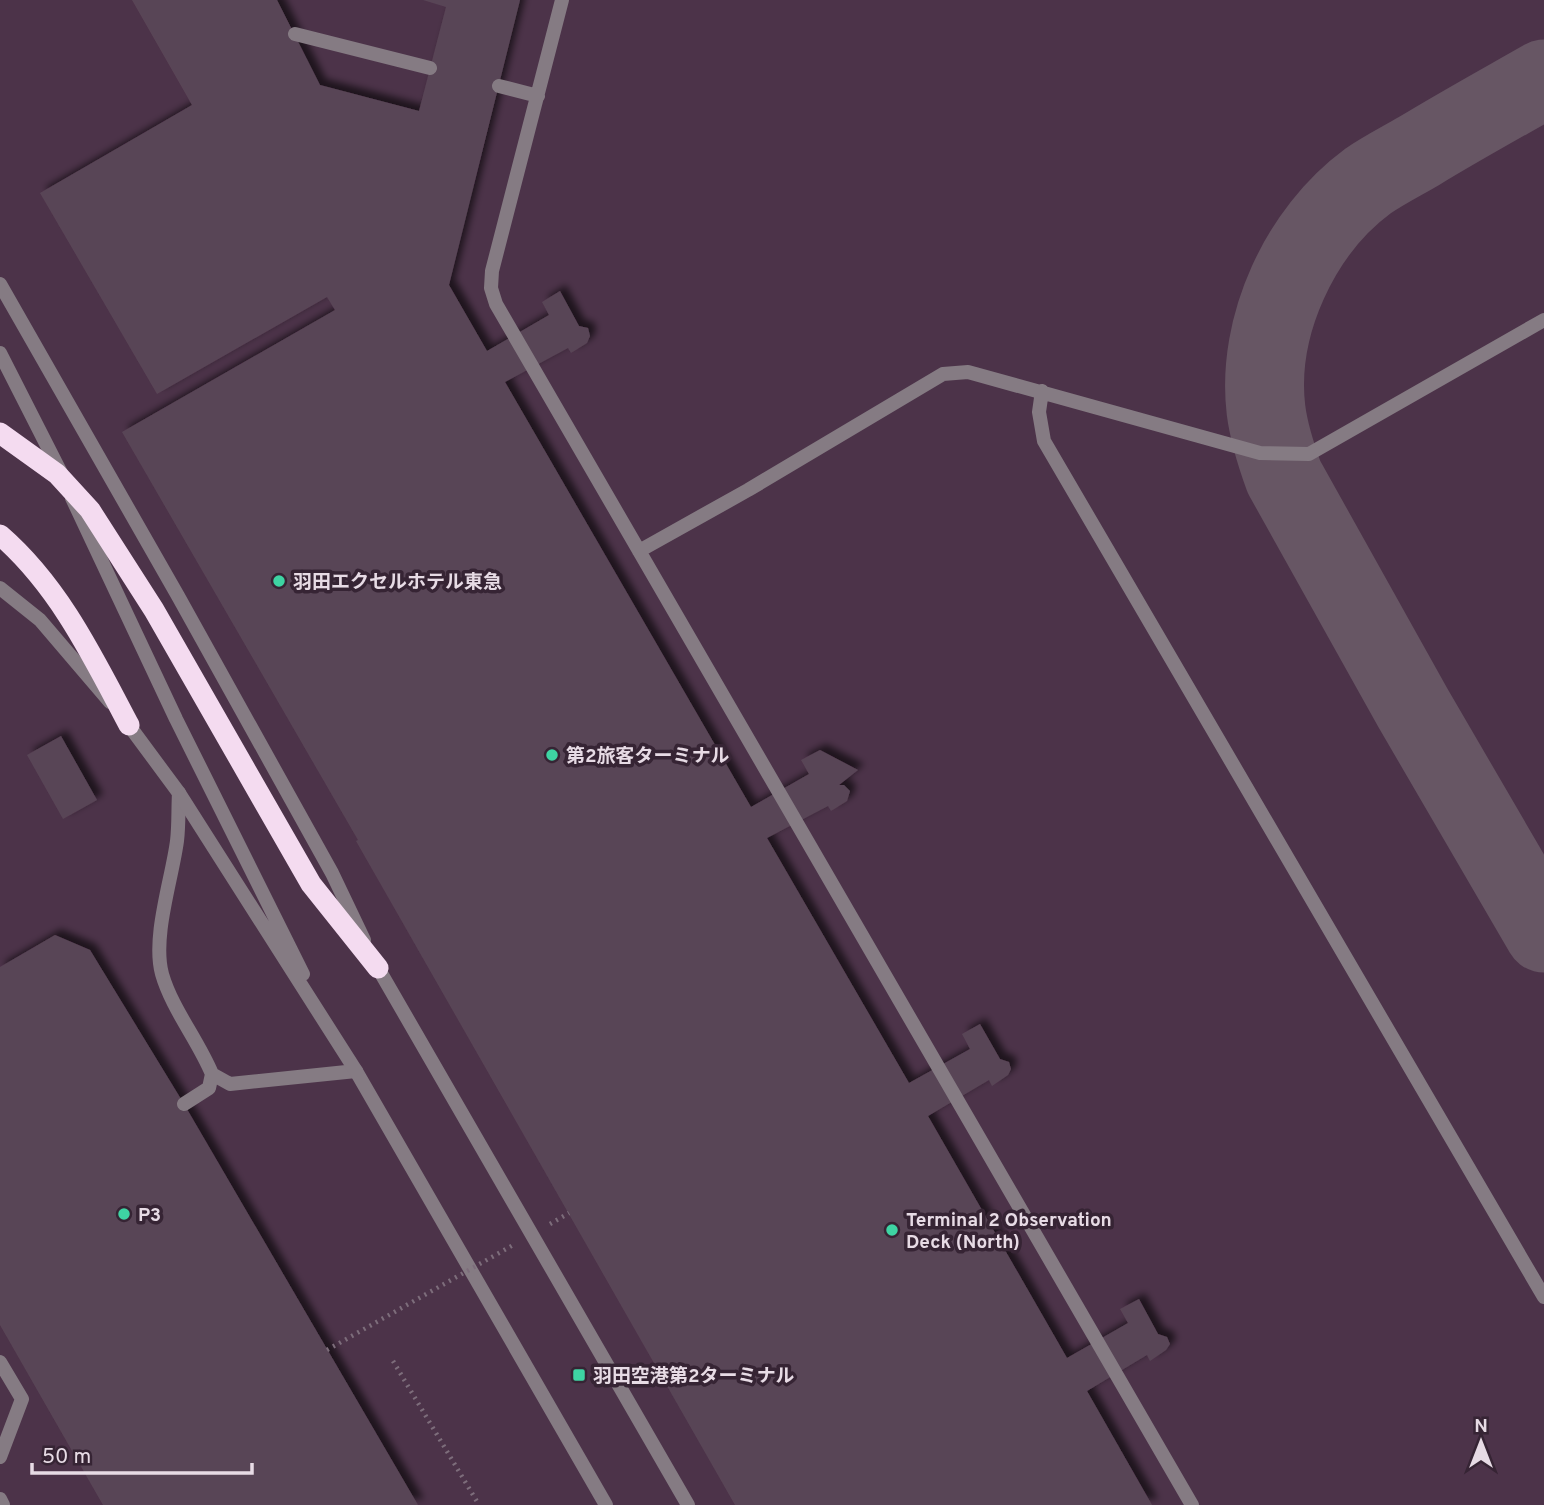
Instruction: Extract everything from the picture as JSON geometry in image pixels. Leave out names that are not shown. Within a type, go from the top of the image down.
[{"type":"highway","points":[[0,433],[22,446],[57,474],[90,510],[154,610],[311,884],[378,968]]},
{"type":"highway","points":[[0,535],[22,554],[64,608],[129,725]]},
{"type":"street","points":[[562,0],[492,271],[491,288],[496,304],[1192,1505]]},
{"type":"street","points":[[295,34],[430,68]]},
{"type":"street","points":[[499,86],[538,96]]},
{"type":"street","points":[[0,284],[326,861],[378,968],[688,1505]]},
{"type":"street","points":[[639,551],[748,490],[943,374],[968,372],[1260,453],[1309,454],[1544,320]]},
{"type":"street","points":[[0,353],[36,420],[176,719],[338,1046]]},
{"type":"street","points":[[1042,391],[1039,412],[1044,441],[1544,1297]]},
{"type":"street","points":[[0,587],[40,620],[129,725],[179,793],[356,1071],[606,1505]]},
{"type":"street","points":[[179,793],[177,840],[160,942],[161,971],[168,990],[212,1074],[230,1084],[356,1071]]},
{"type":"street","points":[[184,1104],[209,1088],[212,1074]]},
{"type":"street","points":[[0,1362],[22,1399],[0,1457]]},
{"type":"street","points":[[0,1499],[3,1505]]},
{"type":"path","points":[[544,1227],[569,1213]]},
{"type":"path","points":[[327,1350],[520,1241]]},
{"type":"path","points":[[393,1361],[479,1505]]},
{"type":"shaded area","points":[[0,0],[1544,0],[1544,1505],[0,1505]]},
{"type":"building","name":"第2旅客ターミナル","points":[[132,0],[277,0],[320,85],[419,111],[446,7],[423,0],[520,0],[449,285],[487,351],[549,315],[542,302],[560,291],[579,326],[588,328],[590,336],[587,343],[571,353],[568,348],[505,382],[751,807],[809,774],[801,760],[820,750],[858,770],[839,785],[844,785],[850,791],[847,801],[831,811],[828,806],[767,838],[909,1083],[970,1049],[962,1034],[980,1024],[1000,1059],[1009,1062],[1011,1069],[1008,1075],[992,1086],[989,1080],[928,1116],[1067,1358],[1128,1323],[1120,1309],[1139,1299],[1158,1334],[1167,1337],[1170,1344],[1166,1350],[1150,1361],[1147,1355],[1087,1391],[1152,1505],[735,1505],[356,841],[358,840],[122,432],[335,310],[327,297],[157,394],[40,193],[192,105]]},
{"type":"building","points":[[61,736],[97,800],[63,819],[27,755]]},
{"type":"building","name":"P3","points":[[55,935],[90,950],[184,1104],[418,1505],[103,1505],[0,1325],[0,967]]},
{"type":"taxiway","points":[[1544,79],[1380,173],[1344,202],[1322,226],[1303,253],[1288,283],[1268,346],[1265,378],[1269,428],[1284,477],[1413,708],[1544,933]]},
{"type":"place","name":"羽田エクセルホテル東急","points":[[279,581]]},
{"type":"place","name":"第2旅客ターミナル","points":[[552,755]]},
{"type":"place","name":"P3","points":[[124,1214]]},
{"type":"place","name":"Terminal 2 Observation Deck (North)","points":[[892,1230]]},
{"type":"place","name":"羽田空港第2ターミナル","points":[[579,1375]]}]
